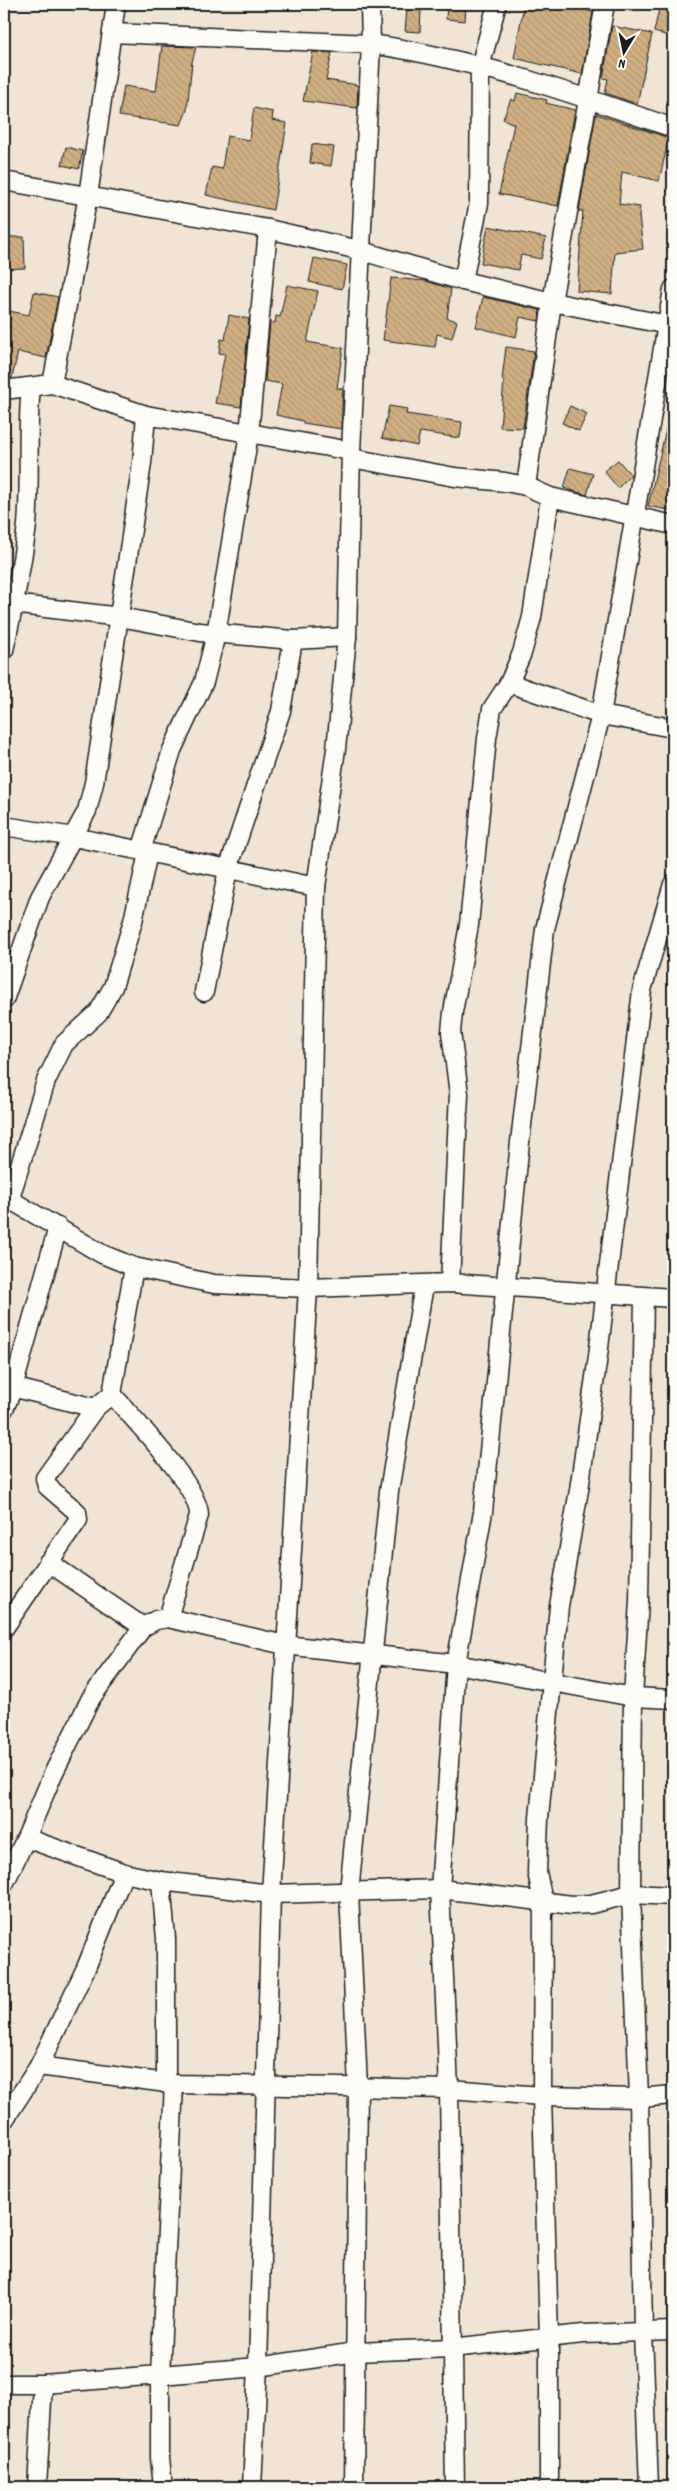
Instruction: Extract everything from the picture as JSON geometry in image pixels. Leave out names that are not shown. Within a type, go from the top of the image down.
[{"type":"street","points":[[52,384],[88,196],[116,4]]},
{"type":"street","points":[[252,2487],[258,2367],[271,1894],[308,1288],[316,887],[336,749],[347,637],[351,454],[359,250],[371,44],[370,4]]},
{"type":"street","points":[[463,281],[479,203],[480,67],[497,4]]},
{"type":"street","points":[[526,486],[552,302],[606,4]]},
{"type":"street","points":[[112,33],[371,44],[438,55],[589,99],[673,128]]},
{"type":"street","points":[[4,181],[268,229],[359,250],[463,281],[552,302],[671,325]]},
{"type":"street","points":[[268,229],[248,434],[216,634],[204,682],[172,750],[145,852],[133,921],[113,987],[98,1014],[64,1044],[53,1067],[31,1126],[7,1197],[102,1254],[134,1267],[214,1284],[308,1288],[450,1283],[673,1298]]},
{"type":"street","points":[[455,2487],[451,2348],[450,2089],[440,1889],[456,1664],[483,1512],[545,929],[601,715],[634,515],[671,325],[673,289]]},
{"type":"street","points":[[4,390],[52,384],[146,415],[351,454],[455,477],[526,486],[550,497],[673,525]]},
{"type":"street","points":[[4,650],[9,604],[27,524],[27,420],[31,387]]},
{"type":"street","points":[[4,1000],[40,897],[87,811],[94,783],[142,463],[146,415]]},
{"type":"street","points":[[450,1283],[460,1094],[451,1032],[452,1012],[469,925],[486,738],[492,709],[509,683],[522,653],[532,617],[550,497]]},
{"type":"street","points":[[9,604],[120,617],[216,634],[293,640],[347,637]]},
{"type":"street","points":[[204,992],[228,869],[281,711],[293,640]]},
{"type":"street","points":[[509,683],[601,715],[673,728]]},
{"type":"street","points":[[4,826],[74,837],[316,887]]},
{"type":"street","points":[[549,2487],[549,2338],[542,2096],[543,1901],[537,1872],[539,1818],[559,1606],[579,1490],[642,990],[673,884]]},
{"type":"street","points":[[4,1408],[8,1387],[58,1227]]},
{"type":"street","points":[[4,1628],[78,1520],[77,1512],[47,1486],[45,1478],[95,1408],[112,1394],[134,1267]]},
{"type":"street","points":[[354,2487],[358,2087],[349,1892],[359,1784],[365,1746],[371,1654],[389,1491],[424,1285]]},
{"type":"street","points":[[644,1297],[639,1601],[633,1697],[631,1894],[639,2098],[643,2332],[649,2487]]},
{"type":"street","points":[[8,1387],[95,1408]]},
{"type":"street","points":[[112,1394],[176,1470],[199,1508],[199,1515],[168,1618]]},
{"type":"street","points":[[48,1562],[143,1627]]},
{"type":"street","points":[[4,1884],[10,1851],[26,1838],[53,1774],[91,1698],[143,1627],[156,1620],[168,1618],[286,1645],[456,1664],[633,1697],[673,1699]]},
{"type":"street","points":[[26,1838],[124,1873],[161,1881],[271,1894],[440,1889],[572,1905],[592,1904],[631,1894],[673,1896]]},
{"type":"street","points":[[4,2120],[39,2066],[86,1968],[124,1873]]},
{"type":"street","points":[[161,1881],[166,1939],[170,2084],[160,2375],[160,2458],[163,2487]]},
{"type":"street","points":[[39,2066],[170,2084],[450,2089],[542,2096],[639,2098],[673,2095]]},
{"type":"street","points":[[4,2384],[43,2384],[258,2367],[356,2352],[451,2348],[549,2338],[673,2331]]},
{"type":"street","points":[[37,2487],[43,2384]]},
{"type":"building","points":[[447,4],[466,4],[465,21],[446,19]]},
{"type":"building","points":[[524,4],[585,4],[584,10],[593,12],[582,74],[514,58]]},
{"type":"building","points":[[660,4],[673,4],[673,37],[654,32]]},
{"type":"building","points":[[407,9],[421,10],[420,32],[405,31]]},
{"type":"building","points":[[612,26],[652,34],[637,104],[605,93],[608,79],[603,78]]},
{"type":"building","points":[[162,46],[196,47],[192,62],[187,110],[181,125],[119,116],[124,86],[156,91]]},
{"type":"building","points":[[313,52],[332,53],[326,80],[358,85],[357,108],[303,101]]},
{"type":"building","points":[[517,93],[547,100],[546,103],[575,110],[558,206],[499,194],[514,124],[503,119],[511,99],[515,101]]},
{"type":"building","points":[[254,108],[273,112],[272,120],[287,123],[273,210],[206,195],[212,167],[222,169],[227,136],[249,140]]},
{"type":"building","points":[[596,114],[669,138],[659,181],[622,172],[619,204],[640,207],[639,216],[643,249],[615,252],[612,294],[577,291],[583,211],[579,211]]},
{"type":"building","points":[[312,144],[334,147],[331,166],[310,163]]},
{"type":"building","points":[[66,147],[83,151],[79,169],[62,165]]},
{"type":"building","points":[[488,226],[546,238],[541,259],[521,255],[518,270],[481,263]]},
{"type":"building","points":[[4,237],[24,237],[25,268],[4,269]]},
{"type":"building","points":[[314,258],[347,265],[342,289],[309,282]]},
{"type":"building","points":[[391,278],[426,281],[451,289],[447,318],[457,321],[452,338],[437,334],[435,347],[383,340]]},
{"type":"building","points":[[287,285],[318,291],[307,342],[343,348],[337,388],[343,389],[341,429],[303,423],[303,421],[276,415],[282,384],[265,381],[270,322],[275,323],[276,316],[280,317]]},
{"type":"building","points":[[34,292],[58,297],[46,358],[18,352],[12,378],[4,379],[4,310],[29,315]]},
{"type":"building","points":[[483,297],[540,310],[539,321],[520,317],[516,337],[476,327]]},
{"type":"building","points":[[229,315],[249,319],[241,407],[215,403],[225,354],[219,353],[221,339],[225,340]]},
{"type":"building","points":[[506,347],[534,351],[523,428],[500,427],[504,380],[502,380]]},
{"type":"building","points":[[389,406],[407,409],[406,414],[462,422],[460,438],[420,432],[417,446],[382,438]]},
{"type":"building","points":[[570,406],[587,414],[579,431],[562,423]]},
{"type":"building","points":[[667,425],[673,426],[673,511],[648,506]]},
{"type":"building","points":[[618,460],[631,475],[618,488],[604,471]]},
{"type":"building","points":[[570,468],[593,474],[587,495],[564,488]]}]
